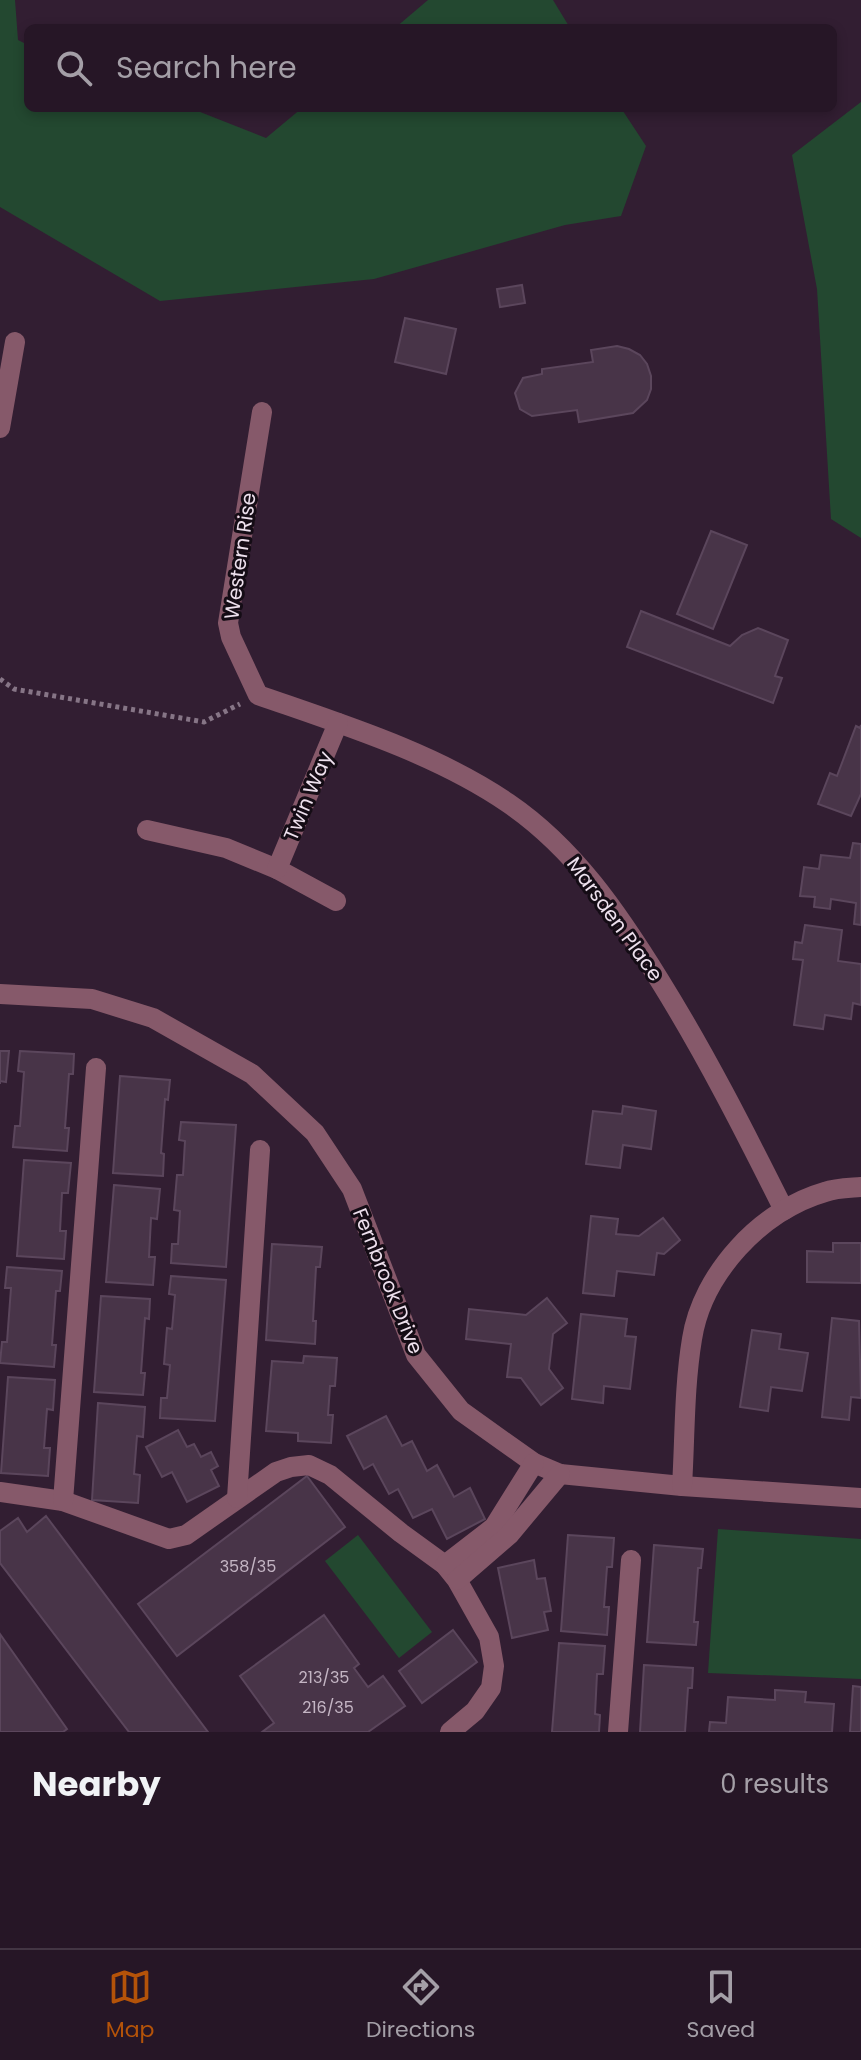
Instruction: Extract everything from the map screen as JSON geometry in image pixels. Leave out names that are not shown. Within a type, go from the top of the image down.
[{"type":"street","points":[[0,428],[15,342]]},
{"type":"street","name":"Western Rise","points":[[258,695],[231,637],[228,623],[262,412]]},
{"type":"street","name":"Marsden Place","points":[[258,695],[338,723],[435,762],[475,782],[536,823],[567,852],[594,883],[638,945],[689,1029],[784,1210]]},
{"type":"street","name":"Twin Way","points":[[277,869],[338,723]]},
{"type":"street","points":[[147,830],[203,841],[277,869],[336,901]]},
{"type":"street","name":"Fernbrook Drive","points":[[0,994],[92,999],[153,1018],[252,1074],[315,1133],[352,1189],[416,1355],[461,1411],[534,1463],[560,1474],[861,1498]]},
{"type":"street","points":[[63,1501],[96,1068]]},
{"type":"street","points":[[237,1498],[260,1150]]},
{"type":"street","points":[[682,1486],[692,1338],[702,1306],[718,1275],[740,1247],[784,1210],[826,1191],[861,1187]]},
{"type":"street","points":[[451,1572],[494,1527],[534,1463]]},
{"type":"street","points":[[0,1492],[63,1501],[169,1539],[186,1535],[276,1472],[309,1465],[330,1475],[451,1572],[489,1637],[494,1666],[491,1688],[475,1711],[450,1732]]},
{"type":"street","points":[[451,1572],[509,1535],[560,1474]]},
{"type":"street","points":[[618,1732],[631,1560]]},
{"type":"path","points":[[0,679],[14,689],[204,722],[258,695]]},
{"type":"green space","points":[[0,0],[15,0],[18,40],[24,43],[24,112],[200,112],[266,138],[297,112],[624,112],[646,146],[621,216],[565,225],[374,279],[160,301],[0,207]]},
{"type":"green space","points":[[428,0],[553,0],[568,24],[400,24]]},
{"type":"green space","points":[[861,102],[861,538],[831,519],[817,289],[792,155]]},
{"type":"green space","points":[[718,1529],[861,1539],[861,1679],[708,1673]]},
{"type":"green space","points":[[358,1535],[432,1632],[399,1658],[325,1561]]},
{"type":"building","points":[[522,285],[525,303],[500,307],[497,289]]},
{"type":"building","points":[[405,318],[456,329],[446,374],[395,362]]},
{"type":"building","points":[[617,346],[640,355],[651,376],[647,400],[633,413],[579,422],[577,410],[532,416],[520,409],[515,393],[523,378],[542,374],[542,369],[593,362],[591,350]]},
{"type":"building","points":[[711,531],[747,545],[713,629],[677,614]]},
{"type":"building","points":[[641,611],[730,646],[742,635],[758,628],[788,640],[775,676],[782,678],[773,703],[627,647]]},
{"type":"building","points":[[861,725],[861,794],[851,816],[818,804],[830,773],[837,776],[856,726],[860,728]]},
{"type":"building","points":[[853,843],[861,844],[861,925],[854,924],[856,903],[831,899],[830,909],[814,907],[815,897],[800,896],[804,867],[819,869],[821,855],[850,858]]},
{"type":"building","points":[[805,925],[842,930],[838,961],[861,964],[861,1005],[853,1003],[851,1019],[825,1015],[823,1029],[794,1025],[803,960],[793,959],[795,942],[802,943]]},
{"type":"building","points":[[0,1051],[9,1051],[6,1082],[0,1081]]},
{"type":"building","points":[[20,1051],[74,1054],[73,1074],[69,1074],[65,1128],[69,1128],[67,1151],[13,1147],[15,1126],[20,1126],[24,1072],[18,1071]]},
{"type":"building","points":[[120,1076],[170,1080],[168,1100],[165,1099],[161,1153],[164,1154],[163,1176],[113,1173]]},
{"type":"building","points":[[623,1106],[656,1111],[651,1149],[623,1145],[620,1168],[586,1164],[593,1111],[622,1114]]},
{"type":"building","points":[[181,1122],[236,1125],[226,1267],[171,1263],[172,1244],[178,1244],[180,1211],[174,1210],[177,1175],[183,1175],[185,1141],[179,1140]]},
{"type":"building","points":[[24,1160],[71,1163],[68,1193],[62,1193],[60,1231],[66,1231],[64,1259],[17,1256]]},
{"type":"building","points":[[114,1185],[160,1189],[157,1219],[151,1218],[149,1257],[155,1257],[153,1285],[106,1282]]},
{"type":"building","points":[[591,1216],[618,1219],[616,1234],[639,1236],[663,1218],[680,1240],[664,1254],[657,1253],[654,1275],[617,1271],[614,1296],[583,1293]]},
{"type":"building","points":[[833,1243],[861,1243],[861,1283],[807,1282],[807,1251],[833,1252]]},
{"type":"building","points":[[272,1244],[322,1247],[320,1267],[316,1267],[315,1344],[266,1340]]},
{"type":"building","points":[[7,1267],[62,1271],[60,1291],[56,1291],[52,1345],[56,1345],[54,1367],[0,1363],[2,1342],[7,1342],[11,1288],[5,1288]]},
{"type":"building","points":[[171,1276],[226,1280],[215,1421],[160,1418],[161,1398],[167,1398],[170,1365],[164,1364],[167,1328],[172,1329],[175,1295],[169,1294]]},
{"type":"building","points":[[101,1296],[150,1299],[149,1319],[145,1318],[141,1373],[145,1373],[143,1395],[94,1392]]},
{"type":"building","points":[[547,1298],[567,1323],[553,1334],[549,1369],[563,1388],[541,1405],[521,1378],[507,1377],[511,1344],[466,1339],[469,1309],[526,1315]]},
{"type":"building","points":[[581,1314],[627,1319],[625,1336],[636,1337],[630,1389],[604,1386],[603,1403],[572,1399]]},
{"type":"building","points":[[832,1318],[859,1321],[861,1398],[851,1397],[849,1420],[822,1417]]},
{"type":"building","points":[[752,1330],[781,1334],[779,1349],[808,1353],[802,1391],[771,1387],[768,1411],[740,1407]]},
{"type":"building","points":[[304,1356],[337,1358],[335,1386],[330,1386],[328,1415],[333,1415],[331,1443],[298,1441],[298,1433],[266,1431],[272,1361],[303,1363]]},
{"type":"building","points":[[8,1377],[55,1380],[53,1410],[47,1409],[44,1448],[50,1448],[48,1476],[1,1473]]},
{"type":"building","points":[[98,1403],[145,1407],[143,1437],[137,1436],[134,1474],[140,1475],[138,1503],[92,1500]]},
{"type":"building","points":[[386,1416],[402,1446],[412,1441],[427,1471],[437,1465],[454,1497],[470,1488],[485,1519],[447,1539],[432,1509],[413,1518],[398,1489],[389,1494],[373,1464],[364,1469],[347,1436]]},
{"type":"building","points":[[178,1430],[187,1447],[194,1444],[201,1457],[211,1452],[218,1466],[211,1470],[219,1486],[187,1502],[172,1472],[162,1477],[146,1447]]},
{"type":"building","points":[[307,1476],[345,1527],[177,1656],[138,1604]]},
{"type":"building","points":[[46,1516],[208,1732],[129,1732],[0,1563],[0,1531],[18,1518],[27,1532]]},
{"type":"building","points":[[568,1535],[614,1538],[612,1567],[607,1567],[604,1607],[609,1607],[607,1635],[561,1631]]},
{"type":"building","points":[[654,1545],[703,1549],[701,1568],[698,1568],[694,1622],[698,1622],[696,1645],[647,1642]]},
{"type":"building","points":[[534,1560],[537,1579],[545,1578],[551,1611],[544,1612],[548,1630],[512,1638],[498,1568]]},
{"type":"building","points":[[324,1615],[359,1664],[354,1668],[368,1687],[383,1676],[405,1706],[368,1732],[262,1732],[274,1723],[240,1676]]},
{"type":"building","points":[[453,1630],[477,1662],[422,1703],[399,1671]]},
{"type":"building","points":[[0,1634],[67,1729],[63,1732],[0,1732]]},
{"type":"building","points":[[559,1643],[605,1646],[603,1674],[597,1674],[595,1714],[600,1715],[599,1732],[552,1732]]},
{"type":"building","points":[[644,1665],[693,1668],[692,1688],[688,1688],[685,1732],[640,1732]]},
{"type":"building","points":[[853,1686],[861,1687],[861,1732],[850,1732]]},
{"type":"building","points":[[775,1690],[806,1692],[805,1702],[834,1704],[832,1732],[709,1732],[710,1722],[726,1723],[728,1697],[775,1700]]}]
